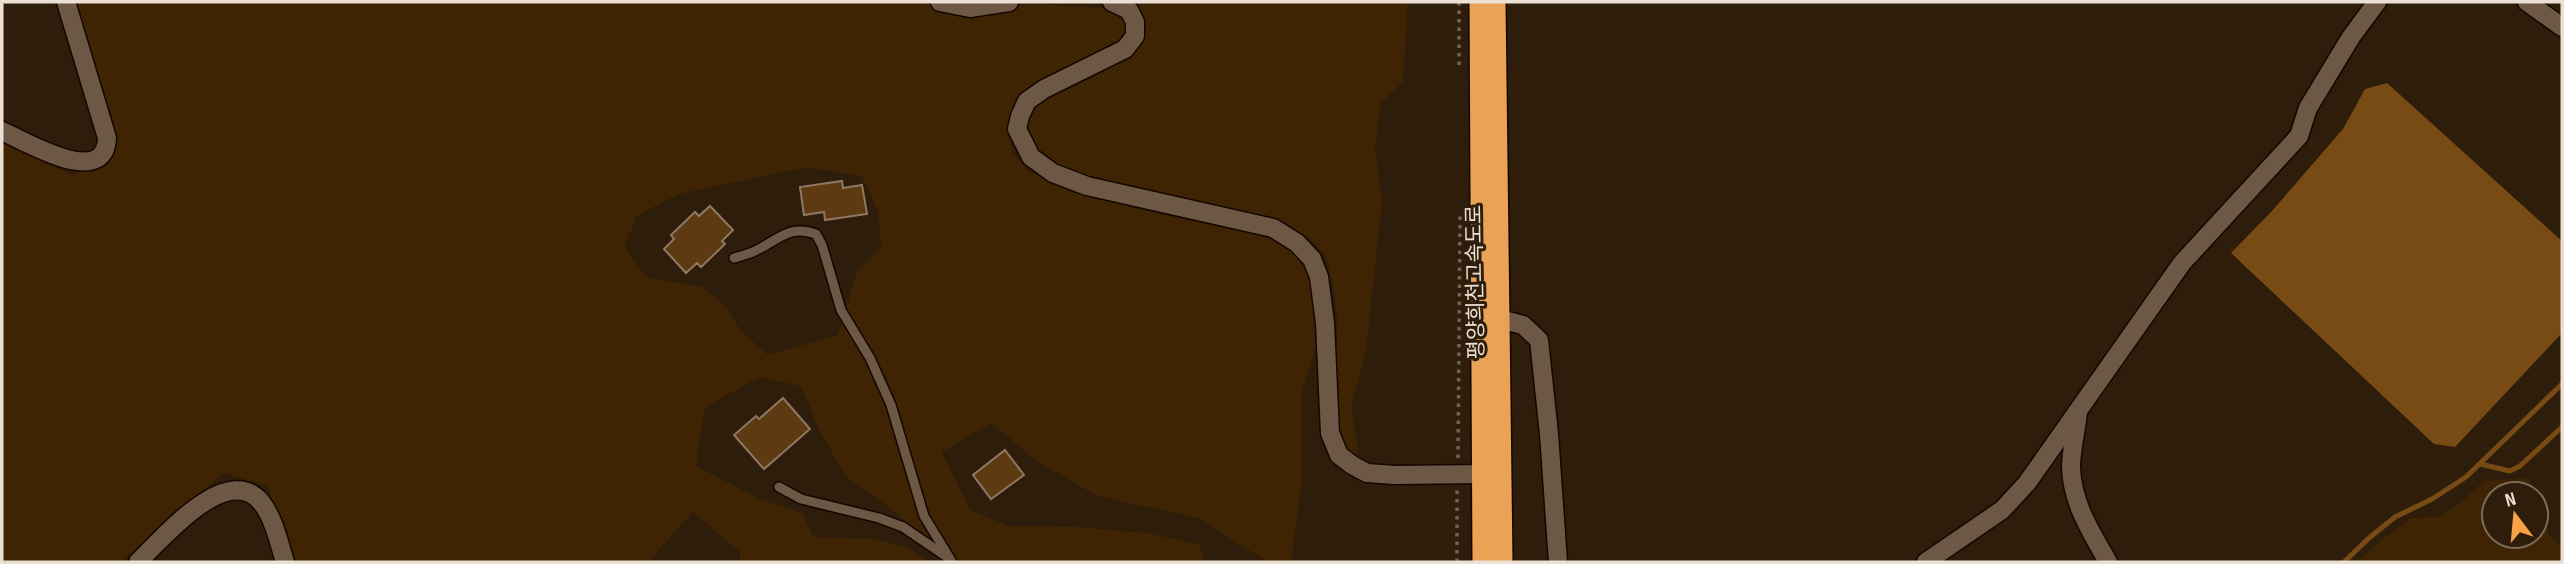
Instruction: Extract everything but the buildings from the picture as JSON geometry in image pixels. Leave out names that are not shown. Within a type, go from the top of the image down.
[{"type":"highway","name":"평양희천고속도로","points":[[1480,2],[1483,562]]},
{"type":"highway","name":"평양희천고속도로","points":[[1495,2],[1502,562]]},
{"type":"street","points":[[2,131],[49,154],[73,161],[91,161],[101,156],[106,148],[107,138],[66,2]]},
{"type":"street","points":[[940,2],[971,8],[1009,2]]},
{"type":"street","points":[[1112,2],[1129,10],[1135,22],[1135,36],[1125,49],[1044,89],[1027,101],[1017,130],[1031,157],[1053,173],[1087,186],[1273,228],[1297,243],[1312,259],[1319,277],[1325,323],[1330,433],[1339,455],[1367,473],[1483,474]]},
{"type":"street","points":[[1926,562],[2002,510],[2027,483],[2182,263],[2299,136],[2308,108],[2351,37],[2377,2]]},
{"type":"street","points":[[2526,2],[2562,27]]},
{"type":"street","points":[[1500,319],[1522,325],[1539,341],[1558,562]]},
{"type":"street","points":[[2079,410],[2071,465],[2073,491],[2087,525],[2108,562]]},
{"type":"street","points":[[138,562],[201,504],[216,494],[232,489],[247,491],[261,502],[274,526],[285,562]]},
{"type":"lane","points":[[734,258],[754,252],[789,232],[803,229],[816,234],[822,245],[841,310],[870,358],[891,405],[925,516],[950,560]]},
{"type":"lane","points":[[779,487],[801,499],[879,518],[902,527],[950,560]]},
{"type":"path","points":[[1459,2],[1459,78]]},
{"type":"path","points":[[1458,464],[1460,203]]},
{"type":"path","points":[[1457,490],[1457,562]]},
{"type":"shaded area","points":[[76,2],[925,2],[953,14],[1033,4],[1107,8],[1121,15],[1126,24],[1126,34],[1113,47],[1036,84],[1014,106],[1008,124],[1012,152],[1027,170],[1071,192],[1260,235],[1287,245],[1307,262],[1313,285],[1317,342],[1301,396],[1302,480],[1291,562],[1268,562],[1198,518],[1097,496],[1037,461],[991,423],[942,452],[970,510],[1009,526],[1076,527],[1146,533],[1199,544],[1205,562],[955,562],[894,511],[845,476],[818,427],[801,386],[760,377],[705,407],[696,466],[760,499],[803,514],[813,537],[875,539],[905,547],[930,562],[740,562],[740,552],[693,512],[648,562],[292,562],[268,486],[224,473],[172,515],[121,562],[2,562],[2,143],[72,175],[104,163],[116,150],[114,133],[77,21]],"holes":[[[807,167],[862,176],[878,211],[881,247],[857,272],[838,335],[768,355],[740,330],[725,306],[702,287],[647,278],[625,247],[636,216],[679,194]]]},
{"type":"shaded area","points":[[1130,2],[1408,2],[1403,82],[1381,103],[1375,146],[1382,202],[1366,351],[1351,407],[1358,452],[1351,456],[1340,435],[1337,411],[1337,319],[1334,289],[1326,257],[1309,237],[1284,224],[1211,204],[1082,177],[1049,162],[1032,146],[1025,131],[1026,119],[1039,99],[1137,49],[1146,31],[1141,15]]},
{"type":"shaded area","points":[[2387,83],[2562,241],[2562,333],[2455,447],[2434,444],[2231,253],[2271,212],[2343,129],[2365,89]]},
{"type":"shaded area","points":[[2480,485],[2480,550],[2550,550],[2550,536],[2562,547],[2562,562],[2357,562],[2411,518],[2439,517],[2458,505]]},
{"type":"waterway","points":[[2344,562],[2395,517],[2432,499],[2466,477],[2562,384]]},
{"type":"waterway","points":[[2480,464],[2510,471],[2520,466],[2562,427]]}]
